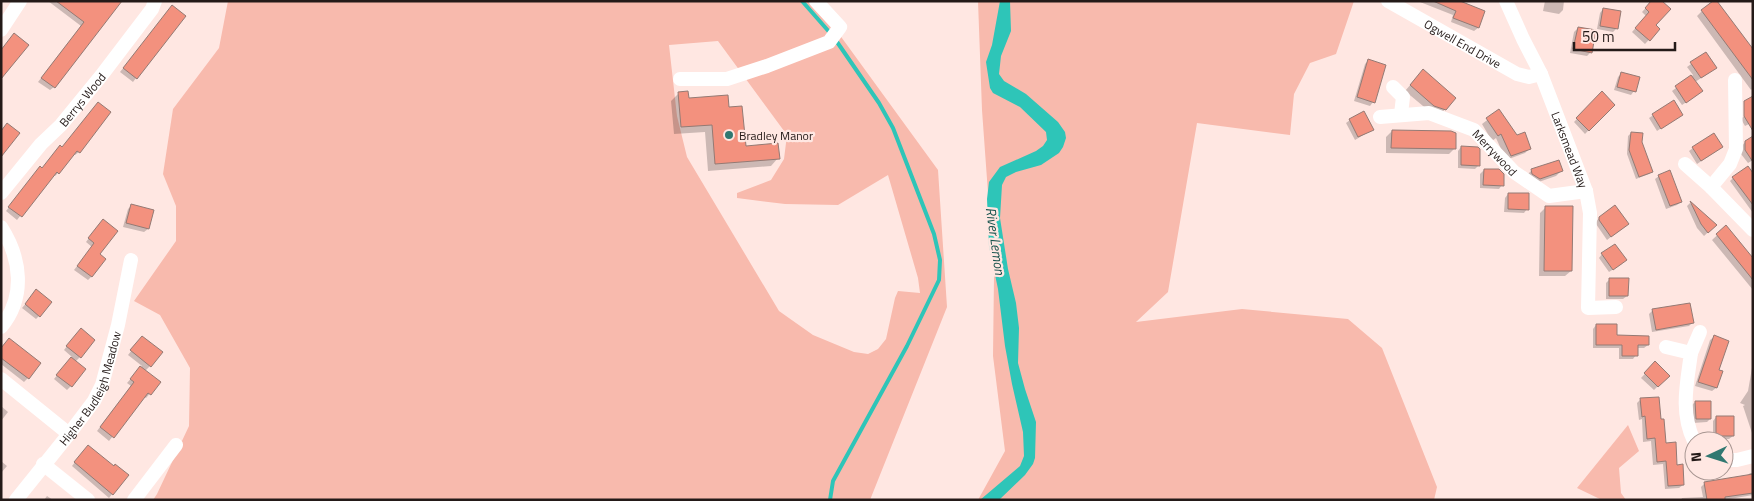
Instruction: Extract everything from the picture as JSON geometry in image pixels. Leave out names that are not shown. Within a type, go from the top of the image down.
[{"type":"street","points":[[1,30],[20,1]]},
{"type":"street","name":"Berrys Wood","points":[[1,193],[101,76],[152,9],[156,1]]},
{"type":"street","points":[[680,79],[727,79],[830,42],[840,27],[816,1]]},
{"type":"street","name":"Ogwell End Drive","points":[[1388,1],[1517,74],[1529,77],[1541,74]]},
{"type":"street","name":"Larksmead Way","points":[[1506,1],[1541,74],[1586,191],[1590,213],[1588,313],[1616,307]]},
{"type":"street","points":[[1711,187],[1730,164],[1736,149],[1735,80]]},
{"type":"street","points":[[1393,87],[1403,97],[1401,114]]},
{"type":"street","name":"Merrywood","points":[[1380,117],[1429,113],[1474,130],[1514,172],[1549,196],[1586,191]]},
{"type":"street","points":[[1685,164],[1711,187],[1753,230]]},
{"type":"street","points":[[1,227],[11,243],[16,259],[18,291],[8,319],[1,327]]},
{"type":"street","name":"Higher Budleigh Meadow","points":[[16,500],[94,401],[102,385],[118,326],[131,260]]},
{"type":"street","points":[[1689,431],[1684,396],[1691,352],[1700,332]]},
{"type":"street","points":[[1666,347],[1691,352]]},
{"type":"street","points":[[1,380],[69,434]]},
{"type":"street","points":[[134,500],[176,444]]},
{"type":"street","points":[[1734,460],[1753,456]]},
{"type":"street","points":[[43,464],[88,500]]},
{"type":"shaded area","points":[[228,1],[815,1],[938,170],[947,307],[870,500],[153,500],[189,426],[190,368],[160,315],[134,301],[176,241],[176,206],[163,174],[173,109],[219,48]],"holes":[[[718,41],[787,135],[784,159],[771,180],[737,193],[737,198],[785,204],[838,205],[888,175],[918,278],[920,293],[898,291],[886,339],[878,349],[868,354],[854,352],[813,335],[779,311],[687,157],[677,116],[669,45]]]},
{"type":"shaded area","points":[[978,1],[1354,1],[1336,54],[1310,63],[1294,94],[1290,135],[1197,123],[1168,292],[1136,322],[1242,309],[1348,319],[1382,348],[1437,487],[1434,500],[978,500],[1005,451],[993,356],[994,276],[982,110]]},
{"type":"shaded area","points":[[1628,425],[1639,451],[1619,468],[1621,493],[1626,500],[1602,500],[1577,488]]},
{"type":"water","name":"River Lemon","points":[[1000,1],[1010,1],[1011,31],[1001,56],[999,74],[1004,81],[1026,94],[1058,122],[1065,132],[1066,138],[1059,153],[1041,165],[1006,177],[1002,185],[1000,218],[1008,269],[1016,303],[1019,328],[1018,363],[1036,422],[1035,458],[1025,475],[999,500],[980,500],[1020,466],[1024,456],[1023,432],[1005,346],[998,289],[989,246],[987,199],[989,182],[1000,167],[1036,151],[1047,140],[1046,132],[1020,107],[993,93],[990,88],[986,62],[992,45]]},
{"type":"building","points":[[56,1],[122,1],[55,88],[41,78],[84,22]]},
{"type":"building","points":[[1433,1],[1460,1],[1485,11],[1479,28],[1453,18],[1456,11]]},
{"type":"building","points":[[1651,1],[1662,1],[1671,9],[1656,25],[1660,29],[1650,41],[1635,28],[1649,12],[1645,8]]},
{"type":"building","points":[[1713,1],[1717,1],[1753,49],[1753,80],[1701,10]]},
{"type":"building","points":[[172,5],[186,16],[137,79],[123,68]]},
{"type":"building","points":[[1603,8],[1621,11],[1618,29],[1600,26]]},
{"type":"building","points":[[1578,27],[1596,30],[1592,53],[1573,49]]},
{"type":"building","points":[[14,33],[29,45],[1,79],[1,50]]},
{"type":"building","points":[[1706,52],[1717,68],[1701,78],[1690,62]]},
{"type":"building","points":[[1368,59],[1386,65],[1375,103],[1357,97]]},
{"type":"building","points":[[1423,69],[1456,98],[1446,110],[1434,106],[1410,85]]},
{"type":"building","points":[[1621,72],[1640,77],[1636,92],[1617,87]]},
{"type":"building","points":[[1691,75],[1703,91],[1686,103],[1675,86]]},
{"type":"building","name":"Bradley Manor","points":[[688,91],[689,98],[728,95],[729,107],[742,106],[746,146],[778,143],[780,159],[715,164],[712,125],[681,127],[678,92]]},
{"type":"building","points":[[1602,91],[1615,105],[1589,131],[1576,118]]},
{"type":"building","points":[[1753,96],[1753,131],[1744,116],[1744,101]]},
{"type":"building","points":[[1674,100],[1683,115],[1661,129],[1652,114]]},
{"type":"building","points":[[98,102],[111,112],[80,153],[77,151],[59,174],[57,172],[22,217],[8,207],[40,166],[42,168],[60,145],[62,147]]},
{"type":"building","points":[[1499,109],[1517,135],[1525,132],[1531,149],[1511,156],[1501,134],[1498,136],[1486,118]]},
{"type":"building","points":[[1364,111],[1374,130],[1358,137],[1349,119]]},
{"type":"building","points":[[7,123],[20,133],[1,157],[1,131]]},
{"type":"building","points":[[1392,130],[1451,131],[1456,133],[1456,149],[1391,148]]},
{"type":"building","points":[[1631,132],[1643,133],[1642,142],[1653,172],[1639,177],[1629,150]]},
{"type":"building","points":[[1714,133],[1723,147],[1701,161],[1692,147]]},
{"type":"building","points":[[1753,136],[1753,162],[1745,150],[1745,141]]},
{"type":"building","points":[[1461,146],[1478,147],[1480,149],[1480,166],[1461,165]]},
{"type":"building","points":[[1559,160],[1563,171],[1540,179],[1532,174],[1531,169]]},
{"type":"building","points":[[1748,166],[1753,173],[1753,205],[1732,177]]},
{"type":"building","points":[[1484,169],[1499,169],[1504,174],[1504,186],[1483,185]]},
{"type":"building","points":[[1670,170],[1682,202],[1670,206],[1658,175]]},
{"type":"building","points":[[1508,193],[1529,193],[1529,210],[1508,209]]},
{"type":"building","points":[[1690,201],[1717,225],[1708,233],[1701,224]]},
{"type":"building","points":[[131,204],[154,210],[149,229],[126,223]]},
{"type":"building","points":[[1615,205],[1629,224],[1611,237],[1599,220],[1599,217]]},
{"type":"building","points":[[1545,206],[1573,206],[1572,271],[1544,271]]},
{"type":"building","points":[[103,219],[118,231],[100,254],[106,259],[92,277],[77,266],[94,243],[88,238]]},
{"type":"building","points":[[1726,225],[1753,258],[1753,280],[1716,234]]},
{"type":"building","points":[[1615,244],[1627,260],[1613,270],[1601,253]]},
{"type":"building","points":[[1609,278],[1629,278],[1628,296],[1609,296]]},
{"type":"building","points":[[36,289],[52,302],[40,317],[25,304]]},
{"type":"building","points":[[1690,303],[1694,323],[1656,330],[1652,309]]},
{"type":"building","points":[[1596,324],[1617,324],[1617,335],[1649,336],[1649,345],[1638,345],[1638,356],[1622,356],[1622,345],[1596,345]]},
{"type":"building","points":[[81,328],[95,340],[81,358],[66,346]]},
{"type":"building","points":[[1714,335],[1729,341],[1719,370],[1723,371],[1717,388],[1698,382]]},
{"type":"building","points":[[142,336],[163,352],[151,367],[130,350]]},
{"type":"building","points":[[9,338],[41,363],[29,379],[1,358],[1,348]]},
{"type":"building","points":[[71,357],[86,369],[72,387],[56,375]]},
{"type":"building","points":[[1655,361],[1670,376],[1658,387],[1644,373]]},
{"type":"building","points":[[140,366],[161,382],[151,395],[148,393],[114,438],[100,427],[134,382],[130,379]]},
{"type":"building","points":[[1659,397],[1661,419],[1664,419],[1666,443],[1676,442],[1677,465],[1683,464],[1684,485],[1668,486],[1666,461],[1657,462],[1655,438],[1647,439],[1645,416],[1642,417],[1640,398]]},
{"type":"building","points":[[1695,401],[1711,401],[1711,419],[1696,419]]},
{"type":"building","points":[[1716,416],[1734,416],[1734,431],[1716,431]]},
{"type":"building","points":[[88,445],[114,466],[115,464],[129,475],[113,495],[74,462]]},
{"type":"building","points":[[1753,474],[1753,493],[1725,497],[1725,500],[1707,500],[1704,482],[1734,481],[1734,477]]},
{"type":"waterway","points":[[802,1],[831,34]]},
{"type":"waterway","points":[[830,500],[833,481],[907,346],[939,280],[940,260],[934,234],[893,128],[879,103],[835,39]]},
{"type":"place","name":"Bradley Manor","points":[[729,135]]}]
